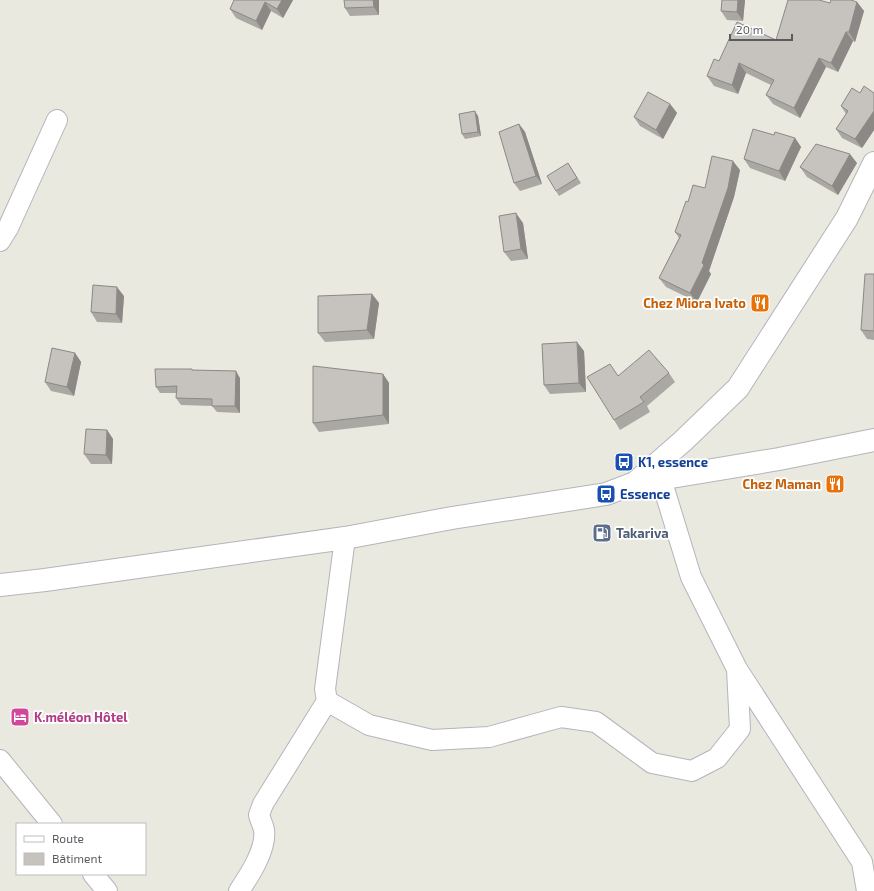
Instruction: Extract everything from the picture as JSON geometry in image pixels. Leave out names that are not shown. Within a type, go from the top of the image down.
[{"type":"street","points":[[0,241],[8,228],[57,120]]},
{"type":"street","points":[[636,483],[683,441],[738,388],[847,218],[874,163]]},
{"type":"street","points":[[0,585],[46,580],[345,538],[452,518],[606,494],[636,483],[779,459],[874,440]]},
{"type":"street","points":[[661,479],[691,577],[737,669],[862,862],[867,891]]},
{"type":"street","points":[[345,538],[324,690],[327,701],[369,725],[432,740],[489,737],[561,717],[596,722],[652,763],[692,771],[717,758],[740,728],[737,669]]},
{"type":"street","points":[[239,891],[255,866],[264,840],[264,830],[259,815],[263,804],[327,701]]},
{"type":"street","points":[[0,760],[51,823]]},
{"type":"street","points":[[94,875],[107,891]]},
{"type":"building","points":[[234,0],[282,0],[277,9],[265,2],[256,21],[230,9]]},
{"type":"building","points":[[344,0],[373,0],[374,7],[345,8]]},
{"type":"building","points":[[722,0],[738,0],[737,12],[721,11]]},
{"type":"building","points":[[788,0],[819,0],[830,3],[831,0],[851,0],[857,2],[849,32],[846,32],[831,63],[819,58],[794,108],[766,95],[774,80],[739,63],[732,85],[707,76],[714,59],[719,61],[737,22],[776,40]]},
{"type":"building","points":[[864,86],[874,93],[874,111],[855,139],[836,129],[848,111],[841,106],[852,88],[860,93]]},
{"type":"building","points":[[648,92],[670,104],[656,130],[634,117]]},
{"type":"building","points":[[475,111],[478,132],[462,134],[459,114]]},
{"type":"building","points":[[519,124],[536,176],[514,183],[499,132]]},
{"type":"building","points":[[753,129],[774,135],[775,132],[795,138],[779,171],[744,159]]},
{"type":"building","points":[[816,144],[850,154],[832,186],[800,167]]},
{"type":"building","points":[[712,156],[733,161],[728,188],[702,263],[704,265],[690,293],[659,278],[681,235],[675,232],[686,201],[688,202],[693,185],[705,188]]},
{"type":"building","points":[[568,163],[577,178],[556,191],[547,176]]},
{"type":"building","points":[[516,213],[521,249],[504,252],[499,216]]},
{"type":"building","points":[[865,274],[874,274],[874,331],[861,330]]},
{"type":"building","points":[[93,285],[117,287],[116,314],[91,312]]},
{"type":"building","points":[[372,294],[367,330],[318,333],[318,296]]},
{"type":"building","points":[[577,342],[579,383],[544,385],[542,344]]},
{"type":"building","points":[[52,348],[75,353],[67,387],[45,382]]},
{"type":"building","points":[[649,350],[669,373],[640,397],[644,402],[614,420],[587,377],[610,364],[618,376]]},
{"type":"building","points":[[313,366],[383,374],[383,415],[313,423]]},
{"type":"building","points":[[155,369],[236,371],[235,406],[212,406],[212,399],[176,398],[177,386],[156,387]]},
{"type":"building","points":[[86,429],[107,430],[106,455],[84,454]]},
{"type":"place","name":"Chez Miora Ivato","points":[[760,303]]},
{"type":"place","name":"K1, essence","points":[[624,462]]},
{"type":"place","name":"Chez Maman","points":[[835,484]]},
{"type":"place","name":"Essence","points":[[606,494]]},
{"type":"place","name":"Takariva","points":[[602,533]]},
{"type":"place","name":"K.méléon Hôtel","points":[[20,717]]}]
